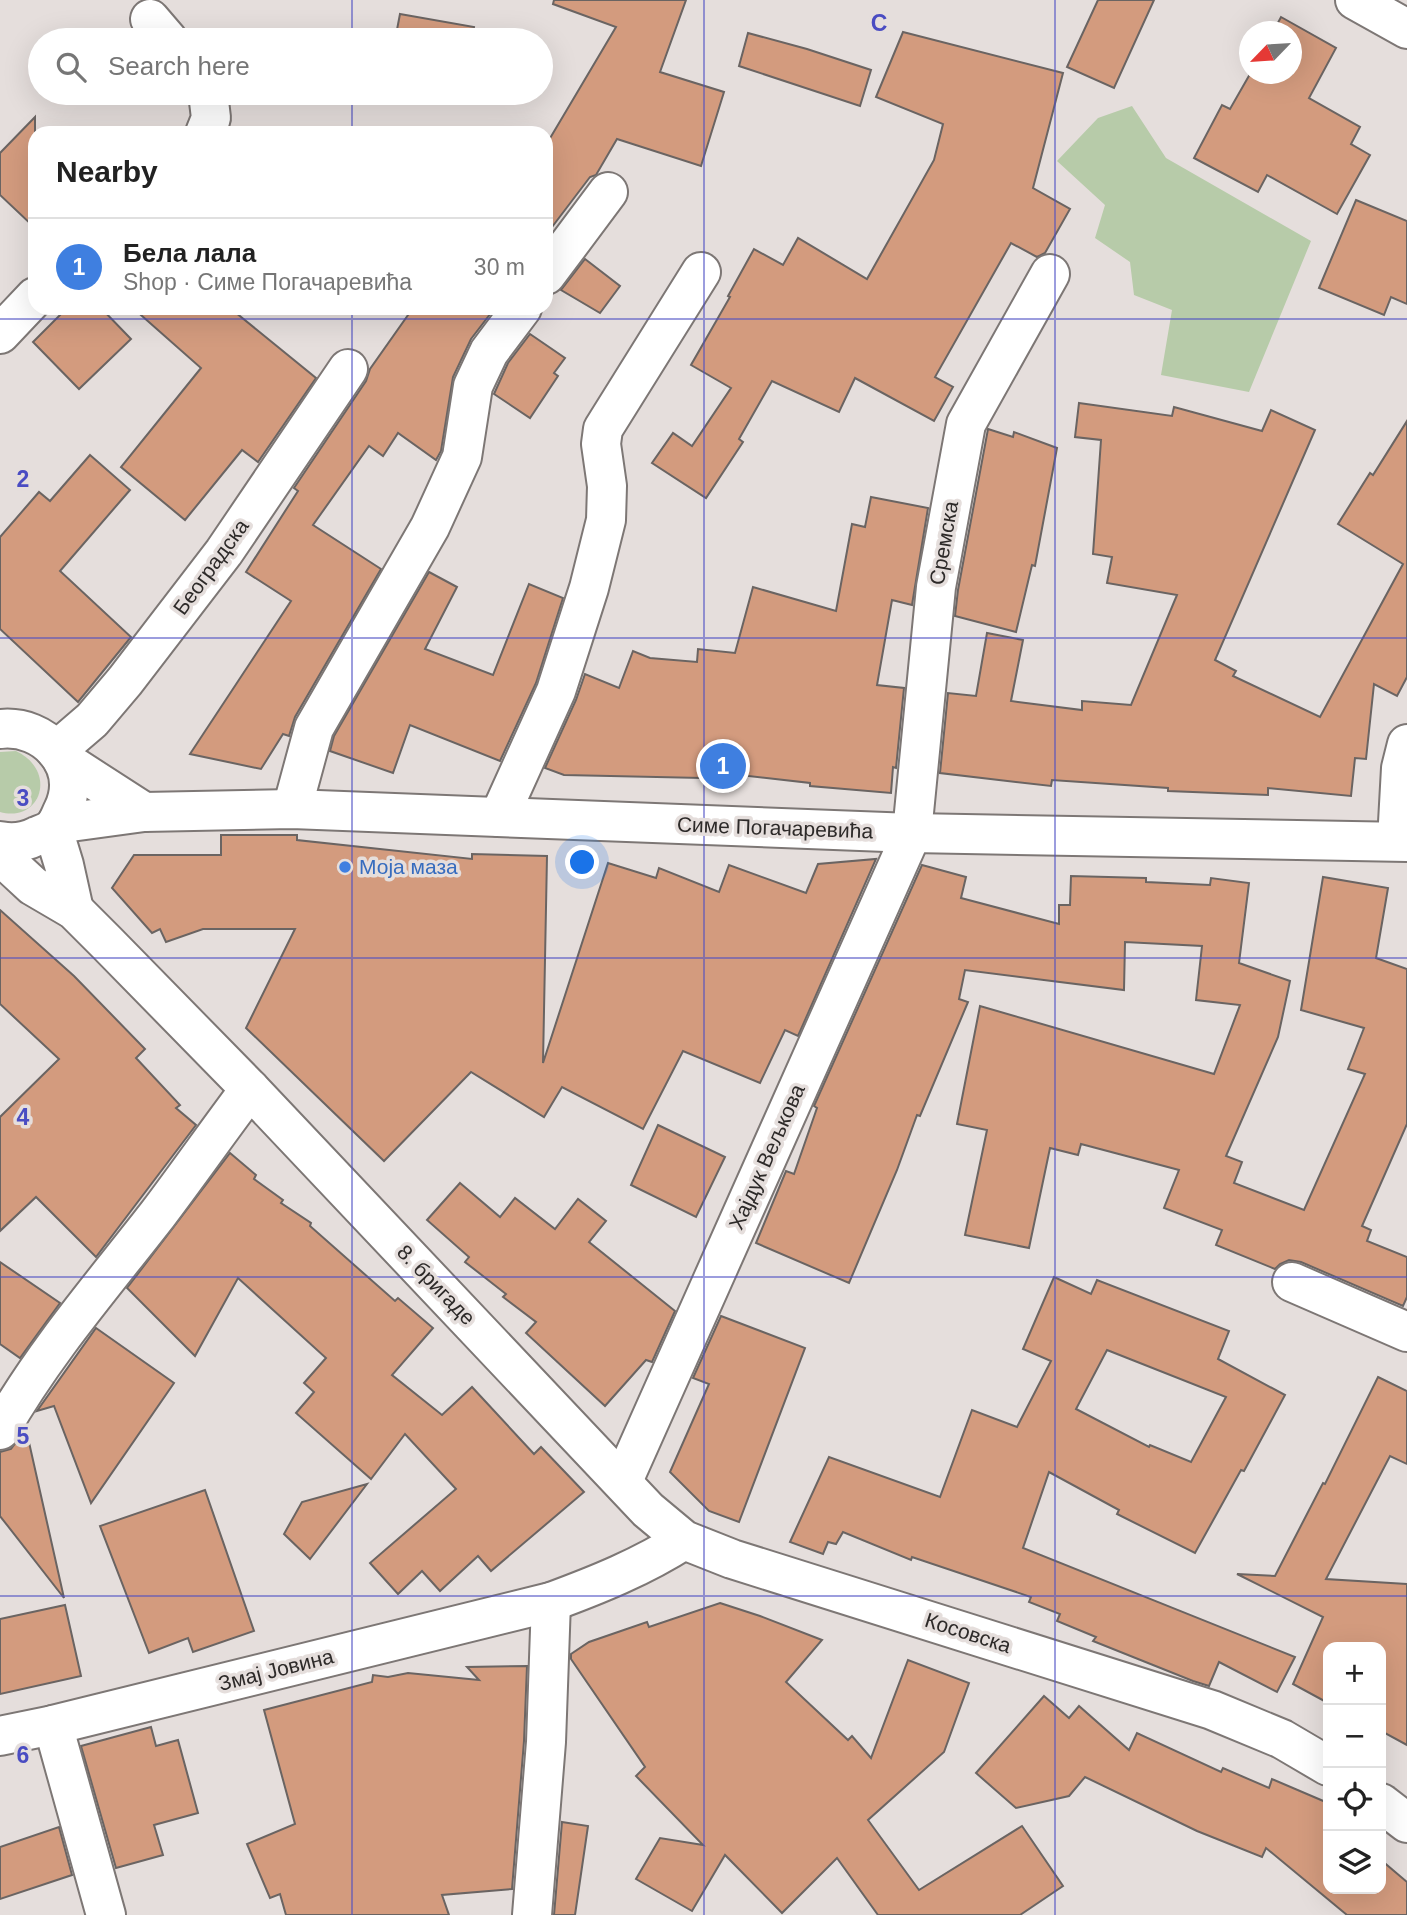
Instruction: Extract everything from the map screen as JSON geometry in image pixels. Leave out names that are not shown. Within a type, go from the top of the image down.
[{"type":"street","points":[[1355,0],[1407,29]]},
{"type":"street","points":[[208,126],[211,118],[209,105]]},
{"type":"street","points":[[553,266],[608,192]]},
{"type":"street","points":[[499,817],[556,691],[589,588],[606,520],[607,486],[600,444],[603,429],[701,272]]},
{"type":"street","name":"Сремска","points":[[912,833],[936,587],[966,424],[1050,274]]},
{"type":"street","points":[[0,334],[28,304]]},
{"type":"street","points":[[292,809],[314,727],[430,527],[462,457],[473,386],[489,352],[517,315]]},
{"type":"street","name":"Београдска","points":[[59,755],[125,681],[208,573],[348,369]]},
{"type":"street","points":[[5,721],[33,732],[50,743],[68,774],[69,790],[65,807],[54,826],[74,910]]},
{"type":"street","points":[[1402,841],[1401,768],[1407,744]]},
{"type":"street","points":[[59,755],[144,812]]},
{"type":"street","name":"Симе Погачаревића","points":[[0,841],[27,841],[54,826],[144,812],[292,809],[912,833],[1402,841]]},
{"type":"street","name":"Хајдук Вељкова","points":[[622,1481],[912,833]]},
{"type":"street","name":"8. бригаде","points":[[0,853],[6,862],[33,886],[74,910],[250,1089],[622,1481]]},
{"type":"street","points":[[0,1430],[57,1341],[158,1213],[250,1089]]},
{"type":"street","points":[[1292,1282],[1407,1332]]},
{"type":"street","name":"Косовска","points":[[622,1481],[648,1510],[684,1540],[732,1559],[1212,1710],[1282,1739],[1323,1763]]},
{"type":"street","name":"Змај Јовина","points":[[0,1736],[551,1602],[606,1582],[657,1558],[684,1540]]},
{"type":"street","points":[[532,1915],[546,1742],[551,1602]]},
{"type":"street","points":[[53,1725],[106,1915]]},
{"type":"street","points":[[1386,1807],[1407,1823]]},
{"type":"green space","points":[[1132,106],[1166,158],[1311,241],[1249,392],[1161,375],[1172,310],[1134,295],[1130,262],[1095,238],[1105,205],[1057,161],[1098,118]]},
{"type":"green space","points":[[16,751],[29,760],[37,771],[39,793],[34,803],[26,810],[0,812],[0,752]]},
{"type":"building","points":[[554,0],[686,0],[660,72],[724,92],[701,166],[617,139],[596,175],[590,177],[553,226],[553,133],[616,27],[553,4]]},
{"type":"building","points":[[1098,0],[1154,0],[1114,88],[1067,67]]},
{"type":"building","points":[[400,14],[474,27],[474,28],[397,28]]},
{"type":"building","points":[[1302,29],[1336,48],[1309,98],[1360,127],[1351,144],[1370,155],[1337,214],[1267,175],[1258,192],[1194,158],[1222,105],[1230,109],[1244,84],[1302,84]]},
{"type":"building","points":[[903,32],[1063,73],[1033,188],[1070,209],[1045,253],[1037,257],[1011,243],[935,377],[953,387],[934,421],[855,378],[839,412],[772,381],[739,439],[743,442],[706,498],[652,463],[673,433],[692,446],[731,388],[691,365],[754,249],[783,265],[798,238],[867,279],[934,160],[943,124],[876,97]]},
{"type":"building","points":[[748,33],[871,70],[860,106],[739,66]]},
{"type":"building","points":[[35,117],[35,126],[28,126],[28,221],[0,195],[0,153]]},
{"type":"building","points":[[1356,200],[1407,221],[1407,304],[1391,297],[1384,315],[1319,288]]},
{"type":"building","points":[[585,259],[620,286],[600,313],[561,290]]},
{"type":"building","points":[[60,315],[108,315],[131,339],[79,389],[33,342]]},
{"type":"building","points":[[141,315],[239,315],[316,378],[258,462],[242,450],[185,520],[121,467],[201,368]]},
{"type":"building","points":[[408,315],[489,315],[471,339],[453,377],[441,451],[436,460],[398,433],[383,456],[369,446],[313,525],[381,569],[295,717],[289,736],[283,734],[261,769],[190,754],[291,601],[246,572],[298,491],[294,488],[366,381],[370,369]]},
{"type":"building","points":[[530,334],[565,358],[554,373],[558,376],[530,418],[494,394],[508,363]]},
{"type":"building","points":[[1079,403],[1172,416],[1174,407],[1262,431],[1271,410],[1315,430],[1215,660],[1236,671],[1233,676],[1320,717],[1403,564],[1338,524],[1407,421],[1407,677],[1397,696],[1374,684],[1366,759],[1355,758],[1351,796],[1268,788],[1268,795],[1168,791],[1168,788],[1052,780],[1051,786],[940,773],[948,693],[976,696],[987,633],[1023,640],[1011,701],[1082,710],[1082,701],[1131,705],[1177,595],[1107,583],[1112,557],[1093,554],[1101,440],[1075,437]]},
{"type":"building","points":[[988,429],[1013,437],[1014,432],[1057,448],[1035,566],[1032,565],[1016,632],[955,616]]},
{"type":"building","points":[[90,455],[130,490],[60,571],[131,637],[78,702],[0,629],[0,537],[39,492],[50,501]]},
{"type":"building","points":[[871,497],[928,508],[912,605],[892,600],[877,685],[904,688],[891,793],[810,786],[810,783],[740,775],[739,780],[702,775],[702,778],[564,775],[545,768],[585,674],[619,688],[633,651],[650,658],[697,662],[698,649],[735,653],[753,587],[836,611],[852,524],[865,527]]},
{"type":"building","points":[[429,572],[457,587],[425,649],[493,675],[529,584],[563,598],[536,683],[500,761],[410,725],[393,773],[330,751],[334,736]]},
{"type":"building","points":[[221,835],[297,835],[297,840],[472,859],[472,854],[547,856],[543,1063],[608,863],[656,878],[659,868],[719,892],[729,865],[806,893],[818,864],[876,859],[798,1036],[785,1030],[760,1083],[683,1051],[643,1129],[562,1087],[544,1117],[471,1072],[384,1161],[246,1028],[295,929],[203,929],[166,942],[160,929],[152,933],[112,888],[134,855],[221,855]]},
{"type":"building","points":[[922,865],[966,877],[961,898],[1059,924],[1059,905],[1070,905],[1071,876],[1146,878],[1146,882],[1210,885],[1211,878],[1249,883],[1239,963],[1290,981],[1278,1037],[1226,1156],[1242,1162],[1234,1183],[1304,1210],[1365,1074],[1348,1069],[1364,1028],[1301,1010],[1323,877],[1388,888],[1376,958],[1407,969],[1407,1124],[1362,1226],[1371,1230],[1367,1241],[1407,1257],[1407,1297],[1403,1306],[1301,1262],[1289,1260],[1275,1269],[1216,1245],[1222,1230],[1164,1208],[1179,1170],[1081,1144],[1078,1155],[1050,1148],[1029,1248],[965,1235],[987,1130],[957,1124],[980,1006],[1214,1074],[1240,1005],[1196,1000],[1202,946],[1125,942],[1124,990],[965,970],[959,999],[968,1002],[920,1116],[917,1115],[849,1283],[756,1243],[786,1171],[794,1174],[817,1108],[814,1106]]},
{"type":"building","points":[[0,910],[74,976],[145,1049],[136,1058],[180,1105],[176,1108],[196,1125],[96,1257],[36,1197],[0,1231],[0,1117],[59,1059],[0,1004]]},
{"type":"building","points":[[658,1125],[725,1157],[696,1217],[631,1185]]},
{"type":"building","points":[[230,1153],[256,1175],[254,1179],[283,1200],[281,1203],[311,1223],[310,1226],[395,1301],[398,1298],[433,1328],[392,1375],[442,1415],[472,1387],[534,1454],[541,1447],[584,1492],[491,1571],[478,1556],[440,1591],[422,1571],[398,1594],[370,1563],[456,1489],[405,1434],[371,1479],[296,1413],[314,1392],[304,1383],[326,1358],[238,1278],[195,1356],[127,1288]]},
{"type":"building","points":[[460,1183],[500,1217],[515,1198],[555,1229],[578,1199],[606,1221],[589,1242],[675,1311],[652,1362],[646,1360],[605,1406],[526,1333],[536,1322],[503,1297],[506,1294],[465,1262],[469,1257],[427,1220]]},
{"type":"building","points":[[0,1262],[60,1303],[20,1358],[0,1344]]},
{"type":"building","points":[[1054,1277],[1091,1294],[1097,1280],[1229,1331],[1218,1359],[1285,1395],[1195,1553],[1117,1514],[1119,1510],[1049,1472],[1023,1548],[1295,1657],[1277,1692],[1219,1662],[1209,1686],[1193,1681],[1093,1641],[1096,1637],[1057,1621],[1060,1614],[1029,1602],[1031,1597],[912,1557],[911,1560],[843,1532],[836,1544],[828,1542],[823,1554],[790,1542],[829,1457],[940,1497],[972,1410],[1017,1427],[1051,1361],[1023,1349]],"holes":[[[1107,1350],[1226,1397],[1191,1462],[1150,1445],[1149,1447],[1076,1409]]]},
{"type":"building","points":[[721,1316],[805,1348],[739,1522],[709,1511],[670,1472],[709,1384],[693,1378]]},
{"type":"building","points":[[96,1328],[174,1383],[91,1503],[54,1406],[37,1411]]},
{"type":"building","points":[[1378,1377],[1407,1391],[1407,1464],[1390,1456],[1326,1579],[1407,1584],[1407,1745],[1386,1734],[1386,1642],[1323,1642],[1323,1700],[1293,1684],[1323,1617],[1237,1574],[1275,1576],[1323,1483],[1325,1484]]},
{"type":"building","points":[[26,1429],[64,1598],[0,1516],[0,1452],[11,1449]]},
{"type":"building","points":[[367,1484],[310,1559],[284,1534],[302,1502]]},
{"type":"building","points":[[205,1490],[254,1631],[193,1652],[188,1638],[149,1653],[100,1526]]},
{"type":"building","points":[[720,1603],[822,1640],[786,1682],[848,1740],[852,1736],[871,1758],[908,1660],[969,1683],[944,1752],[868,1820],[919,1890],[1022,1826],[1063,1886],[1020,1915],[878,1915],[837,1858],[782,1913],[725,1855],[692,1911],[636,1879],[660,1838],[703,1845],[636,1776],[645,1767],[571,1659],[571,1654],[589,1642],[647,1622],[649,1627]]},
{"type":"building","points":[[65,1605],[81,1676],[0,1694],[0,1619]]},
{"type":"building","points":[[527,1666],[512,1889],[442,1895],[449,1915],[286,1915],[280,1894],[270,1898],[247,1844],[295,1824],[264,1710],[372,1682],[373,1675],[388,1677],[408,1673],[479,1680],[467,1667]]},
{"type":"building","points":[[1044,1696],[1069,1718],[1079,1706],[1129,1750],[1137,1733],[1221,1772],[1223,1768],[1269,1788],[1272,1779],[1323,1801],[1323,1894],[1386,1894],[1386,1864],[1407,1882],[1407,1915],[1347,1915],[1266,1848],[1262,1857],[1197,1831],[1085,1777],[1069,1796],[1016,1808],[976,1773]]},
{"type":"building","points":[[151,1727],[156,1746],[178,1740],[198,1813],[154,1825],[163,1855],[116,1868],[81,1746]]},
{"type":"building","points":[[562,1822],[588,1826],[575,1915],[554,1915]]},
{"type":"building","points":[[59,1827],[72,1875],[0,1899],[0,1847]]},
{"type":"place","name":"Бела лала","points":[[723,766]]},
{"type":"place","name":"Моја маза","points":[[345,867]]}]
